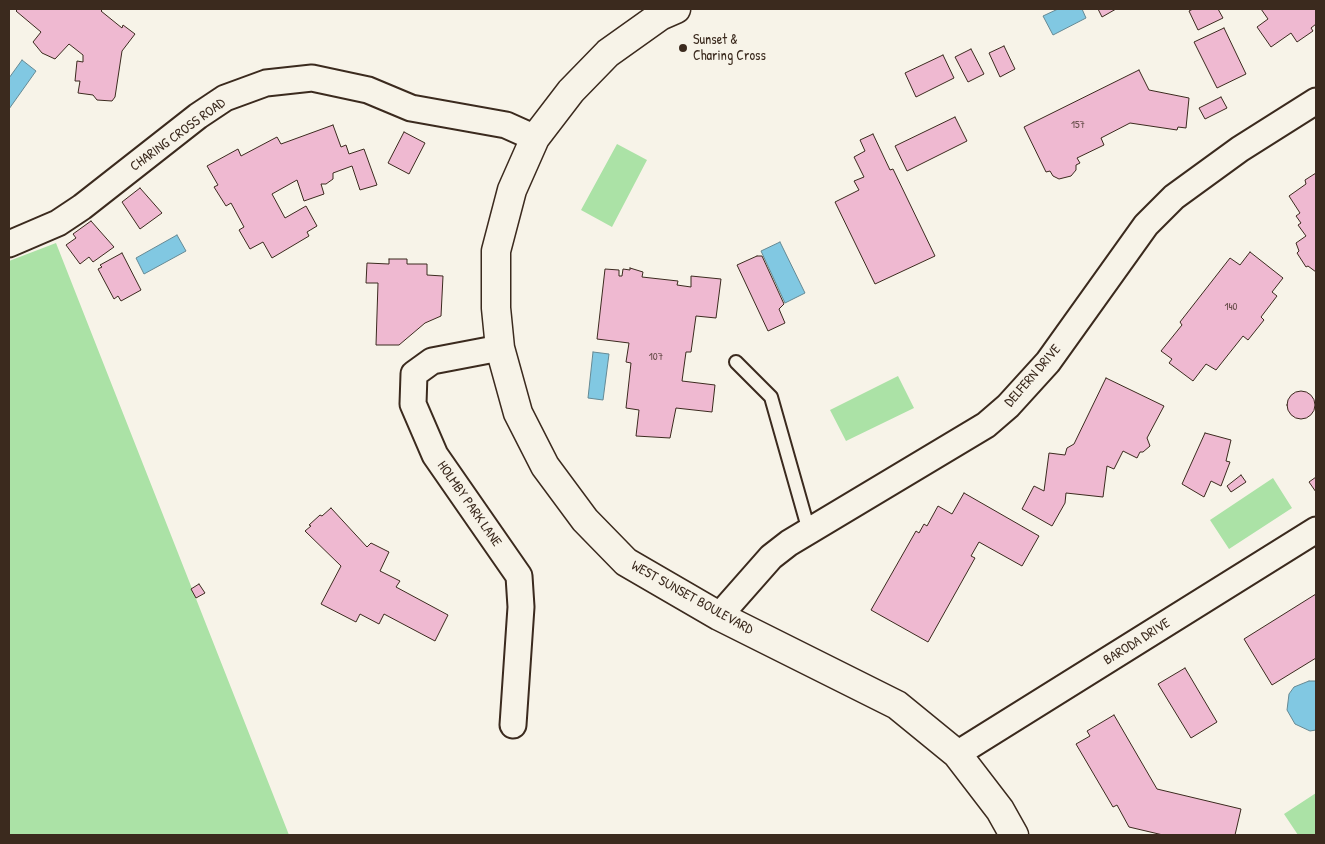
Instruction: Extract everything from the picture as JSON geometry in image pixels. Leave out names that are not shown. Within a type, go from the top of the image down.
[{"type":"main road","name":"WEST SUNSET BOULEVARD","points":[[676,9],[660,16],[608,53],[571,91],[536,138],[512,190],[496,252],[496,308],[500,348],[518,413],[545,466],[585,520],[626,562],[719,616],[898,705],[957,754],[1000,810],[1014,835]]},
{"type":"street","name":"CHARING CROSS ROAD","points":[[9,244],[58,223],[82,207],[198,116],[225,98],[266,82],[312,78],[368,90],[411,108],[506,125],[536,138]]},
{"type":"street","name":"DELFERN DRIVE","points":[[719,616],[770,557],[809,531],[986,425],[1008,406],[1048,362],[1146,226],[1174,197],[1240,149],[1316,101]]},
{"type":"street","name":"HOLMBY PARK LANE","points":[[500,348],[432,361],[414,374],[414,404],[435,455],[519,576],[520,608],[513,725]]},
{"type":"street","name":"BARODA DRIVE","points":[[957,754],[1316,530]]},
{"type":"lane","points":[[736,362],[770,397],[809,531]]},
{"type":"green space","points":[[617,144],[647,160],[612,227],[581,210]]},
{"type":"green space","points":[[56,243],[289,835],[9,835],[9,261]]},
{"type":"green space","points":[[898,376],[914,408],[846,441],[830,410]]},
{"type":"green space","points":[[1273,478],[1292,508],[1229,549],[1210,520]]},
{"type":"green space","points":[[1316,793],[1316,835],[1298,835],[1284,814]]},
{"type":"water","points":[[1058,9],[1082,9],[1086,18],[1053,35],[1043,16]]},
{"type":"water","points":[[22,60],[36,71],[9,109],[9,78]]},
{"type":"water","points":[[177,235],[186,251],[144,274],[136,258]]},
{"type":"water","points":[[780,242],[805,293],[785,303],[761,251]]},
{"type":"water","points":[[593,352],[609,354],[603,400],[588,398]]},
{"type":"water","points":[[1309,681],[1316,681],[1316,730],[1310,731],[1295,724],[1287,710],[1289,694],[1294,687]]},
{"type":"building","points":[[18,9],[103,9],[101,11],[122,28],[123,25],[135,34],[122,51],[115,97],[112,101],[97,100],[93,95],[78,93],[80,81],[75,81],[77,61],[83,62],[83,55],[69,44],[55,59],[42,53],[33,42],[41,32],[16,11]]},
{"type":"building","points":[[1098,9],[1116,9],[1102,17]]},
{"type":"building","points":[[1193,9],[1218,9],[1223,18],[1198,30],[1189,11]]},
{"type":"building","points":[[1261,9],[1316,9],[1316,24],[1311,28],[1313,31],[1297,42],[1291,33],[1271,47],[1257,27],[1268,19]]},
{"type":"building","points":[[1224,28],[1246,74],[1217,88],[1194,42]]},
{"type":"building","points":[[1004,46],[1015,69],[1000,77],[989,53]]},
{"type":"building","points":[[971,49],[984,74],[968,82],[955,57]]},
{"type":"building","points":[[943,55],[954,78],[916,97],[905,73]]},
{"type":"building","points":[[1139,70],[1149,90],[1189,98],[1186,128],[1178,127],[1177,130],[1130,123],[1101,138],[1104,145],[1077,158],[1080,163],[1076,165],[1076,170],[1071,176],[1059,179],[1053,176],[1050,171],[1046,172],[1024,127]]},
{"type":"building","points":[[1221,97],[1227,108],[1205,119],[1199,108]]},
{"type":"building","points":[[955,117],[967,141],[907,171],[895,146]]},
{"type":"building","points":[[333,125],[341,147],[346,145],[349,154],[364,149],[377,185],[360,190],[352,166],[333,173],[333,179],[326,184],[321,184],[324,194],[304,201],[297,180],[272,194],[285,218],[306,206],[317,226],[307,232],[309,236],[272,258],[263,242],[250,249],[239,230],[244,227],[231,203],[226,206],[214,187],[218,185],[207,166],[238,149],[241,156],[277,137],[281,144]]},
{"type":"building","points":[[404,132],[425,143],[409,174],[388,163]]},
{"type":"building","points":[[873,134],[890,170],[893,169],[935,256],[875,284],[835,202],[859,190],[854,181],[864,177],[854,157],[865,151],[860,140]]},
{"type":"building","points":[[1316,173],[1316,272],[1308,266],[1306,267],[1297,253],[1299,251],[1296,243],[1306,236],[1298,225],[1301,223],[1296,216],[1300,213],[1289,196],[1306,184],[1305,180]]},
{"type":"building","points":[[140,188],[162,213],[140,229],[122,202]]},
{"type":"building","points":[[91,221],[114,247],[93,262],[89,257],[80,264],[66,245],[76,238],[73,234]]},
{"type":"building","points":[[1250,252],[1283,278],[1272,292],[1277,296],[1261,317],[1264,320],[1248,340],[1243,336],[1216,370],[1206,364],[1193,381],[1169,363],[1172,359],[1161,351],[1182,325],[1180,322],[1230,258],[1240,265]]},
{"type":"building","points":[[122,253],[141,290],[121,301],[118,296],[114,299],[98,269],[102,267],[100,265]]},
{"type":"building","points":[[757,256],[762,256],[784,304],[779,309],[785,323],[768,331],[737,265]]},
{"type":"building","points":[[389,259],[407,259],[407,264],[427,264],[427,275],[443,276],[441,316],[425,323],[399,345],[376,345],[378,283],[366,283],[367,263],[389,264]]},
{"type":"building","points":[[630,268],[643,272],[642,277],[678,281],[677,285],[691,287],[691,276],[721,279],[716,318],[696,316],[691,352],[686,352],[682,381],[715,385],[712,412],[676,408],[670,438],[636,436],[639,410],[626,408],[631,363],[626,362],[629,343],[597,339],[605,269],[619,270],[619,276],[622,276],[623,269],[630,270]]},
{"type":"building","points":[[1106,378],[1164,406],[1147,438],[1150,446],[1143,452],[1140,452],[1137,458],[1123,451],[1114,469],[1107,466],[1103,497],[1066,493],[1065,503],[1052,526],[1022,509],[1034,486],[1044,491],[1049,453],[1065,455],[1067,448],[1074,444]]},
{"type":"building","points":[[1301,391],[1311,395],[1315,405],[1311,415],[1301,419],[1291,415],[1287,405],[1291,395]]},
{"type":"building","points":[[1205,433],[1231,440],[1226,461],[1230,462],[1221,486],[1211,481],[1204,497],[1182,484]]},
{"type":"building","points":[[1241,475],[1246,482],[1231,492],[1227,486]]},
{"type":"building","points":[[1316,477],[1316,492],[1309,482]]},
{"type":"building","points":[[964,493],[1039,536],[1022,566],[979,542],[971,556],[975,558],[928,642],[871,610],[916,531],[919,533],[924,524],[927,526],[938,506],[952,514]]},
{"type":"building","points":[[331,508],[367,547],[371,543],[389,552],[380,571],[400,581],[396,587],[448,615],[435,641],[384,614],[379,624],[360,614],[356,622],[321,604],[341,566],[305,531],[320,515],[322,516]]},
{"type":"building","points":[[199,584],[205,593],[196,598],[191,589]]},
{"type":"building","points":[[1316,594],[1316,658],[1272,685],[1244,639]]},
{"type":"building","points":[[1185,668],[1217,722],[1191,738],[1158,684]]},
{"type":"building","points":[[1114,715],[1157,789],[1241,809],[1235,835],[1163,835],[1129,827],[1117,805],[1113,807],[1076,744],[1090,736],[1087,731]]},
{"type":"place","name":"Sunset & Charing Cross","points":[[683,48]]}]
